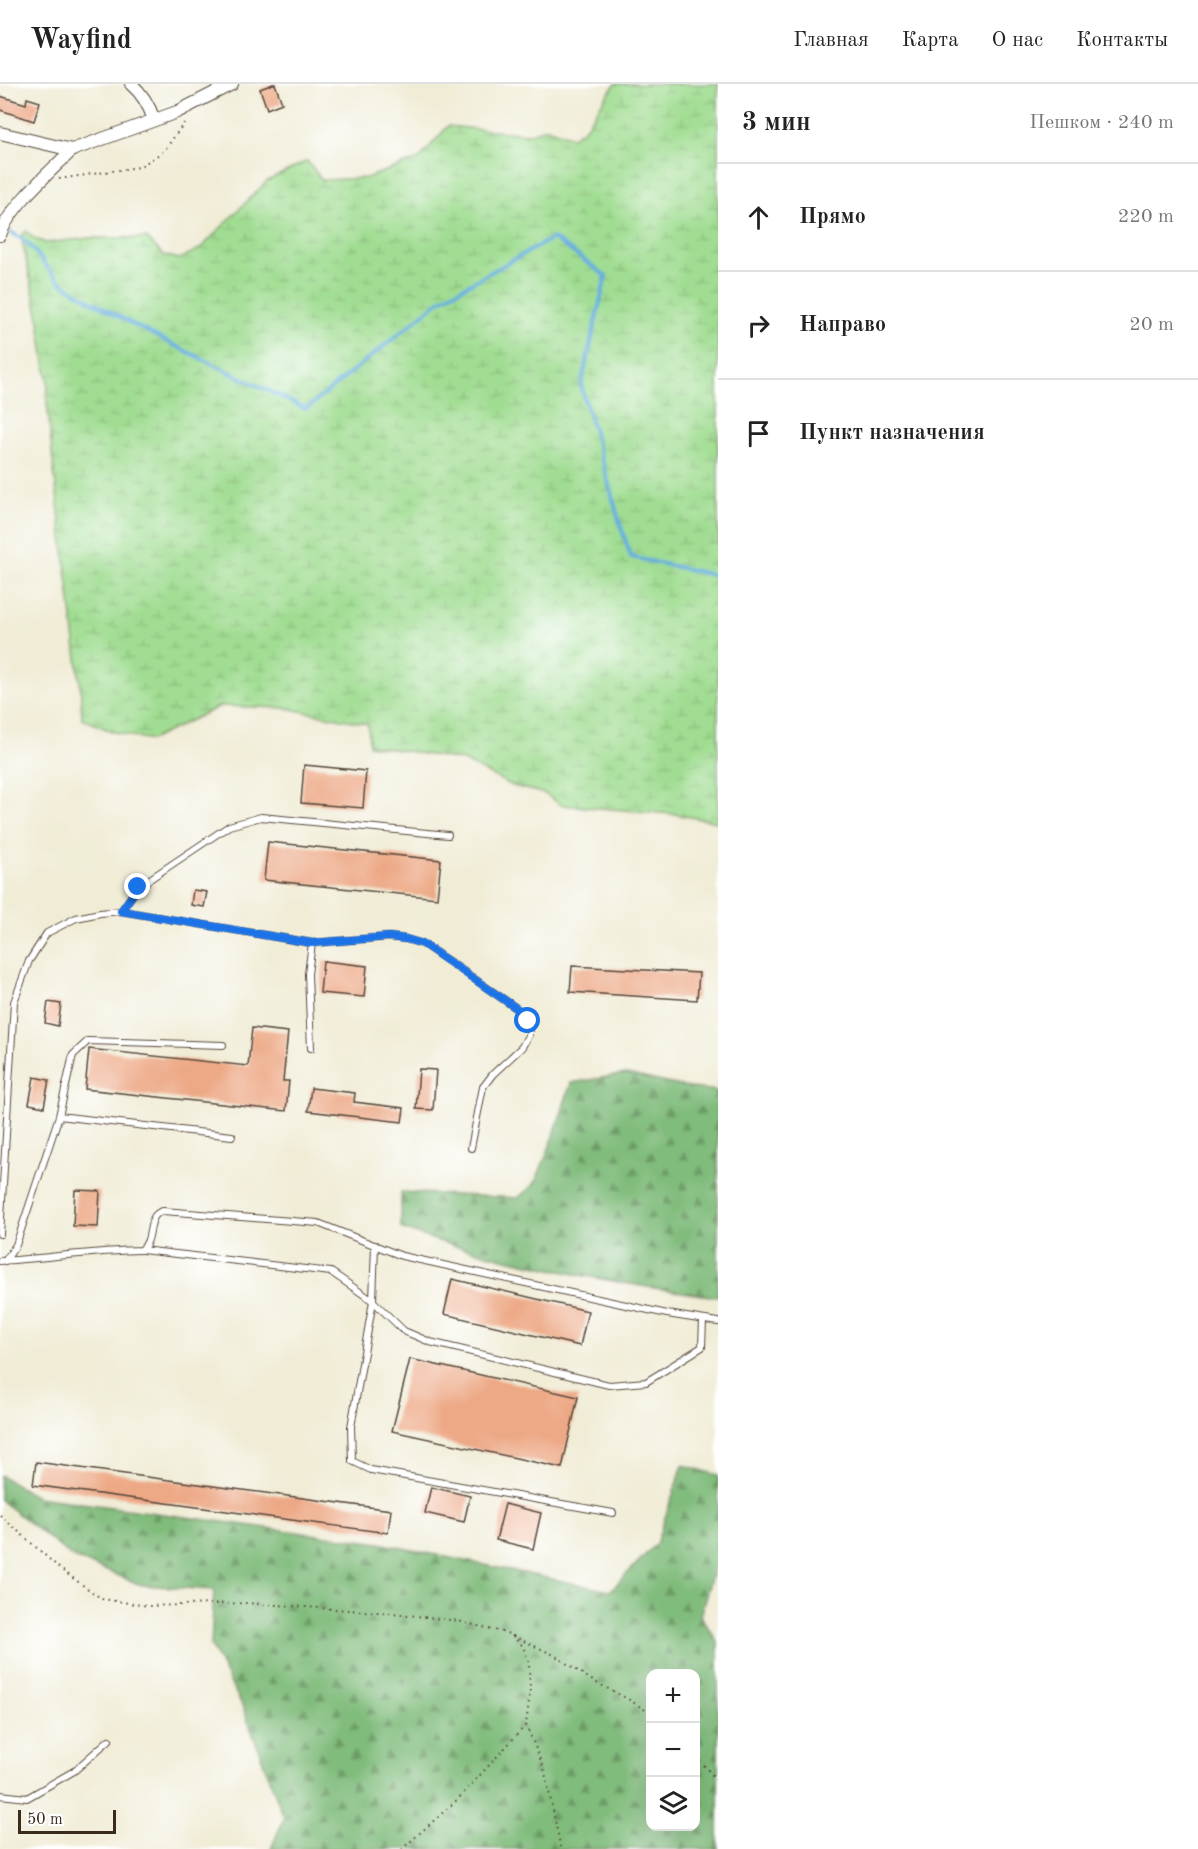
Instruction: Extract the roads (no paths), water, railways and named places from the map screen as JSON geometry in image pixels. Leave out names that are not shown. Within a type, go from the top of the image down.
[{"type":"street","points":[[131,84],[149,105],[154,120]]},
{"type":"street","points":[[0,235],[4,222],[39,182],[72,150],[200,102],[232,84]]},
{"type":"street","points":[[0,132],[72,150]]},
{"type":"lane","points":[[121,911],[138,887],[229,826],[261,817],[448,835]]},
{"type":"lane","points":[[0,1234],[14,1002],[29,962],[47,933],[76,918],[100,913],[121,911],[312,943],[389,937],[423,944],[519,1010],[528,1021],[529,1034],[522,1047],[493,1074],[483,1087],[471,1148]]},
{"type":"lane","points":[[310,1048],[308,974],[312,943]]},
{"type":"lane","points":[[2,1261],[16,1245],[59,1116],[73,1055],[88,1041],[223,1045]]},
{"type":"lane","points":[[59,1116],[232,1136]]},
{"type":"lane","points":[[141,1250],[148,1243],[154,1216],[163,1211],[318,1223],[402,1256],[667,1314],[718,1322]]},
{"type":"lane","points":[[375,1245],[373,1301],[351,1427],[352,1461],[371,1470],[613,1513]]},
{"type":"lane","points":[[2,1261],[109,1250],[141,1250],[331,1272],[373,1301],[404,1331],[430,1342],[609,1385],[646,1382],[702,1347],[703,1320]]},
{"type":"lane","points":[[0,1795],[27,1798],[74,1772],[109,1740]]},
{"type":"waterway","points":[[10,232],[26,242],[58,280],[67,287],[158,337],[306,409],[442,299],[553,238],[606,276],[581,386],[631,557],[718,576]]}]
